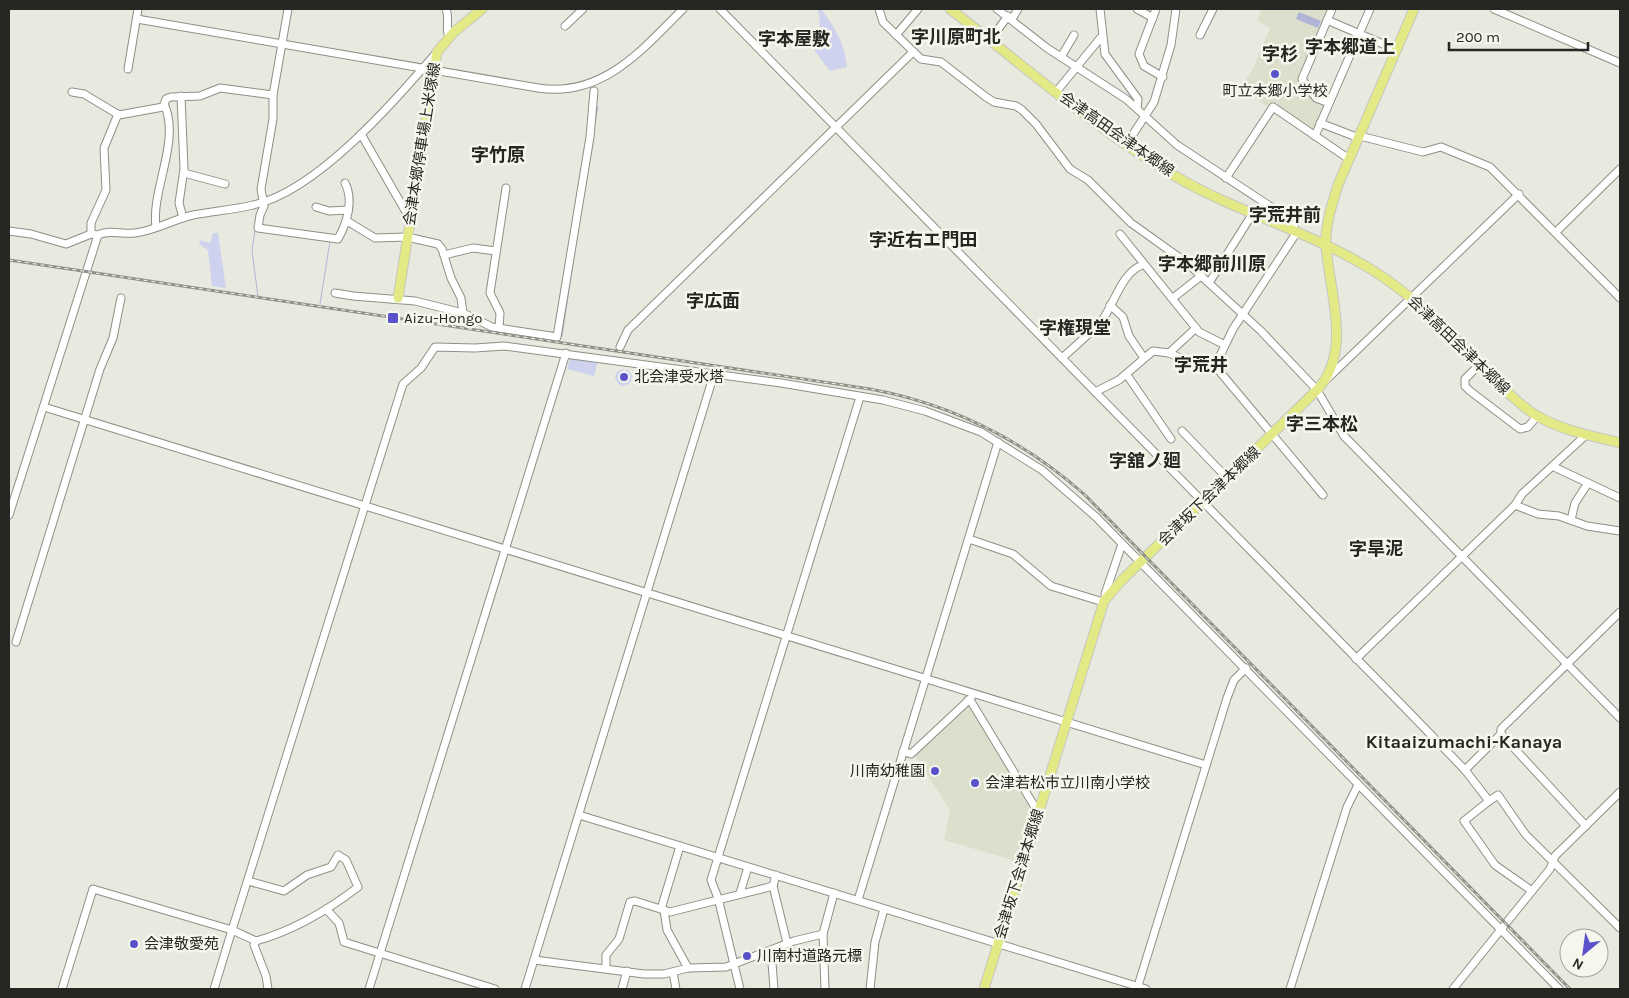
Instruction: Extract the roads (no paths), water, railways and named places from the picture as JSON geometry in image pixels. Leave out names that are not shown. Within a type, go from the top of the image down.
[{"type":"main road","name":"会津本郷停車場上米塚線","points":[[398,298],[408,237],[429,69],[437,52],[449,38],[482,9]]},
{"type":"main road","name":"会津高田会津本郷線","points":[[950,9],[1056,92],[1126,144],[1176,177],[1326,244],[1359,262],[1428,310],[1511,395],[1538,416],[1558,426],[1620,443]]},
{"type":"main road","name":"会津坂下会津本郷線","points":[[984,989],[1105,600],[1141,562],[1327,379],[1336,356],[1337,336],[1326,244],[1331,207],[1349,159],[1414,9]]},
{"type":"street","points":[[128,69],[138,9]]},
{"type":"street","points":[[288,9],[273,95],[273,119],[261,189],[264,202],[258,228],[336,239],[347,221],[350,191],[345,183]]},
{"type":"street","points":[[446,9],[448,15],[446,30],[449,38]]},
{"type":"street","points":[[566,26],[583,9]]},
{"type":"street","points":[[137,19],[548,90],[578,88],[610,75],[626,65],[683,9]]},
{"type":"street","points":[[720,9],[1464,770],[1488,801]]},
{"type":"street","points":[[879,9],[883,22],[924,61],[941,62],[976,91],[994,102],[1013,105],[1022,110],[1036,124],[1070,169],[1088,180],[1131,223],[1168,248],[1261,331],[1317,390],[1344,436],[1620,718]]},
{"type":"street","points":[[896,35],[918,9]]},
{"type":"street","points":[[997,9],[1061,57],[1136,108],[1177,145],[1294,222],[1295,231],[1225,345],[1215,365],[1203,368],[1169,353],[1153,351],[1127,375],[1095,392]]},
{"type":"street","points":[[990,40],[1018,9]]},
{"type":"street","points":[[1100,9],[1102,36],[1108,60],[1138,99],[1136,108]]},
{"type":"street","points":[[1137,9],[1153,18]]},
{"type":"street","points":[[1156,9],[1139,54],[1144,66],[1163,77]]},
{"type":"street","points":[[1126,144],[1154,102],[1163,77],[1176,9]]},
{"type":"street","points":[[1200,35],[1213,9]]},
{"type":"street","points":[[1329,104],[1316,98],[1302,79],[1332,9]]},
{"type":"street","points":[[1315,136],[1370,9]]},
{"type":"street","points":[[1494,9],[1620,63]]},
{"type":"street","points":[[1327,20],[1397,50]]},
{"type":"street","points":[[1061,57],[1074,34]]},
{"type":"street","points":[[1056,92],[1102,36]]},
{"type":"street","points":[[620,347],[624,333],[913,52]]},
{"type":"street","points":[[9,231],[31,234],[66,244],[104,232],[135,233],[183,218],[264,202],[279,197],[308,179],[361,134],[429,69]]},
{"type":"street","points":[[156,227],[168,141],[166,98],[200,96],[220,88],[273,95]]},
{"type":"street","points":[[335,293],[353,296],[398,298],[463,313],[478,322],[499,328],[558,337],[590,137],[594,91]]},
{"type":"street","points":[[72,92],[84,94],[118,114],[165,106]]},
{"type":"street","points":[[181,96],[184,173],[179,203],[183,218]]},
{"type":"street","points":[[1226,178],[1273,107],[1349,159]]},
{"type":"street","points":[[9,515],[44,407],[95,234],[91,223],[106,190],[104,148],[118,114]]},
{"type":"street","points":[[1320,123],[1360,137],[1423,152],[1437,148],[1445,149],[1490,167],[1519,194],[1620,298]]},
{"type":"street","points":[[361,134],[410,219]]},
{"type":"street","points":[[1556,232],[1620,169]]},
{"type":"street","points":[[184,173],[225,184]]},
{"type":"street","points":[[499,328],[500,313],[490,293],[506,188]]},
{"type":"street","points":[[1327,379],[1519,194]]},
{"type":"street","points":[[316,207],[330,211],[348,210]]},
{"type":"street","points":[[1209,283],[1253,213]]},
{"type":"street","points":[[347,221],[375,238],[408,237],[434,242],[442,249],[451,278],[461,298],[463,313]]},
{"type":"street","points":[[1120,234],[1143,265],[1173,298],[1196,328],[1225,345]]},
{"type":"street","points":[[444,255],[473,248],[496,251]]},
{"type":"street","points":[[1062,358],[1103,318],[1119,288],[1138,267],[1143,265]]},
{"type":"street","points":[[1173,298],[1201,276]]},
{"type":"street","points":[[16,642],[84,419],[113,338],[121,298]]},
{"type":"street","points":[[1110,305],[1123,317],[1129,336],[1144,358]]},
{"type":"street","points":[[1169,353],[1196,328]]},
{"type":"street","points":[[214,989],[403,384],[421,368],[435,347],[475,348],[504,346],[714,374],[860,397],[925,411],[960,423],[1024,457],[1065,487],[1141,562],[1559,989]]},
{"type":"street","points":[[369,989],[566,353]]},
{"type":"street","points":[[1480,364],[1465,379],[1465,386],[1470,391],[1520,429],[1528,427],[1538,416]]},
{"type":"street","points":[[1215,365],[1323,495]]},
{"type":"street","points":[[525,989],[714,374]]},
{"type":"street","points":[[1127,375],[1172,438]]},
{"type":"street","points":[[740,989],[718,898],[711,880],[860,397]]},
{"type":"street","points":[[44,407],[1206,765]]},
{"type":"street","points":[[1182,430],[1227,478]]},
{"type":"street","points":[[1356,659],[1515,505],[1522,494],[1554,467],[1587,434]]},
{"type":"street","points":[[858,900],[998,442]]},
{"type":"street","points":[[1554,467],[1620,498]]},
{"type":"street","points":[[1571,520],[1575,504],[1588,483]]},
{"type":"street","points":[[1515,505],[1528,512],[1620,532]]},
{"type":"street","points":[[969,539],[1007,551],[1051,586],[1105,600],[1105,594],[1122,544]]},
{"type":"street","points":[[1586,826],[1502,734],[1501,728],[1620,612]]},
{"type":"street","points":[[1137,988],[1231,685],[1246,668]]},
{"type":"street","points":[[903,751],[911,754],[976,694]]},
{"type":"street","points":[[968,700],[972,703],[1038,812]]},
{"type":"street","points":[[1464,770],[1502,734]]},
{"type":"street","points":[[1290,989],[1346,807],[1358,785]]},
{"type":"street","points":[[1453,989],[1532,891],[1554,860],[1620,792]]},
{"type":"street","points":[[1532,891],[1495,865],[1464,821],[1498,795],[1526,834],[1620,928]]},
{"type":"street","points":[[579,815],[1137,988],[1146,989]]},
{"type":"street","points":[[680,846],[662,910],[667,930],[688,968]]},
{"type":"street","points":[[62,989],[93,889],[232,930],[256,941],[305,921],[358,887],[346,860],[338,855],[331,867],[307,875],[284,891],[248,882]]},
{"type":"street","points":[[740,893],[748,867]]},
{"type":"street","points":[[776,875],[773,886],[788,943]]},
{"type":"street","points":[[606,968],[606,954],[618,939],[630,902],[635,901],[670,912],[718,898],[773,886]]},
{"type":"street","points":[[825,989],[823,934],[834,893]]},
{"type":"street","points":[[870,989],[875,942],[884,908]]},
{"type":"street","points":[[326,909],[339,923],[344,942],[495,989]]},
{"type":"street","points":[[534,960],[644,974],[673,972],[688,968],[721,968],[788,943],[823,934]]},
{"type":"street","points":[[256,941],[254,945],[266,976],[268,989]]},
{"type":"street","points":[[771,950],[774,989]]},
{"type":"street","points":[[622,989],[627,972]]},
{"type":"street","points":[[673,972],[676,989]]},
{"type":"waterway","points":[[594,127],[598,107]]},
{"type":"waterway","points":[[255,230],[252,251],[258,296]]},
{"type":"waterway","points":[[320,304],[330,241]]},
{"type":"waterway","points":[[562,336],[575,250]]},
{"type":"railway","points":[[9,260],[870,389],[929,404],[985,427],[1037,457],[1085,495],[1570,989]]},
{"type":"place","name":"町立本郷小学校","points":[[1275,74]]},
{"type":"place","name":"Aizu-Hongo","points":[[393,318]]},
{"type":"place","name":"北会津受水塔","points":[[624,377]]},
{"type":"place","name":"川南幼稚園","points":[[935,771]]},
{"type":"place","name":"会津若松市立川南小学校","points":[[975,783]]},
{"type":"place","name":"会津敬愛苑","points":[[134,944]]},
{"type":"place","name":"川南村道路元標","points":[[747,956]]},
{"type":"district","name":"字川原町北","points":[[956,37]]},
{"type":"district","name":"字本屋敷","points":[[794,39]]},
{"type":"district","name":"字本郷道上","points":[[1350,47]]},
{"type":"district","name":"字杉","points":[[1280,54]]},
{"type":"district","name":"字竹原","points":[[498,155]]},
{"type":"district","name":"字荒井前","points":[[1285,215]]},
{"type":"district","name":"字近右エ門田","points":[[923,240]]},
{"type":"district","name":"字本郷前川原","points":[[1212,264]]},
{"type":"district","name":"字広面","points":[[713,301]]},
{"type":"district","name":"字権現堂","points":[[1075,328]]},
{"type":"district","name":"字荒井","points":[[1201,365]]},
{"type":"district","name":"字三本松","points":[[1322,424]]},
{"type":"district","name":"字舘ノ廻","points":[[1145,461]]},
{"type":"district","name":"字旱泥","points":[[1376,549]]},
{"type":"district","name":"Kitaaizumachi-Kanaya","points":[[1464,742]]}]
